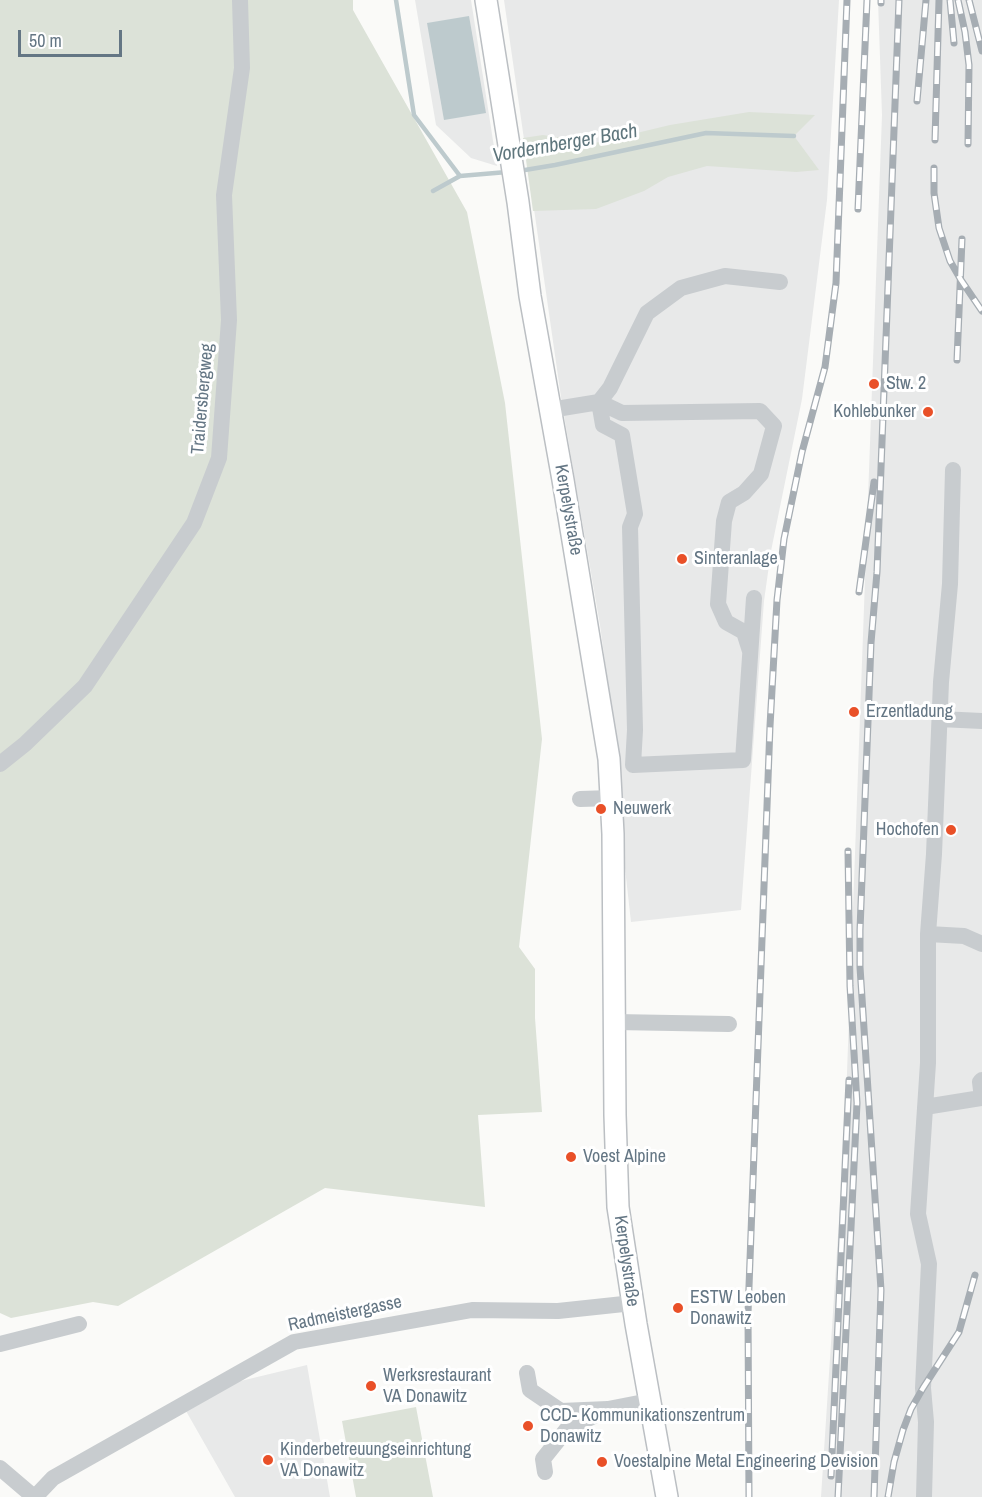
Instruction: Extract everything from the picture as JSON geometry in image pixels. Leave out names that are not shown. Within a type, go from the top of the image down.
[{"type":"main road","name":"Kerpelystraße","points":[[486,0],[511,154],[530,296],[609,759],[612,798],[618,1207],[649,1401],[668,1497]]},
{"type":"street","name":"Traidersbergweg","points":[[0,764],[25,744],[85,686],[194,523],[219,458],[229,320],[224,195],[242,68],[240,0]]},
{"type":"street","points":[[598,402],[610,388],[647,313],[681,288],[725,276],[780,282]]},
{"type":"street","points":[[550,410],[598,402],[622,413],[760,411],[774,426],[761,474],[744,493],[729,502],[724,521],[718,604],[726,622],[744,632],[750,651]]},
{"type":"street","points":[[598,402],[603,425],[622,435],[635,514],[630,527],[635,730],[633,765],[743,760],[754,598]]},
{"type":"street","points":[[924,1497],[926,1422],[923,1389],[929,1264],[918,1214],[928,1063],[928,934],[935,843],[941,682],[950,584],[953,470]]},
{"type":"street","points":[[940,719],[982,721]]},
{"type":"street","points":[[580,799],[612,798]]},
{"type":"street","points":[[928,934],[964,936],[982,944]]},
{"type":"street","points":[[615,1022],[729,1024]]},
{"type":"street","points":[[925,1107],[981,1098],[980,1082],[982,1080]]},
{"type":"street","name":"Radmeistergasse","points":[[34,1497],[53,1478],[294,1342],[472,1310],[558,1311],[633,1303]]},
{"type":"street","points":[[0,1344],[80,1324]]},
{"type":"street","points":[[527,1373],[530,1390],[561,1411],[608,1409],[649,1401]]},
{"type":"street","points":[[545,1472],[543,1459],[567,1429],[608,1409]]},
{"type":"street","points":[[0,1468],[34,1497]]},
{"type":"shaded area","points":[[0,0],[353,0],[353,10],[467,212],[505,403],[542,739],[519,947],[535,969],[535,1018],[542,1112],[478,1115],[485,1207],[325,1188],[118,1306],[93,1302],[11,1318],[0,1313]]},
{"type":"shaded area","points":[[415,0],[471,0],[497,166],[471,158],[436,125]]},
{"type":"shaded area","points":[[504,0],[839,0],[827,200],[802,399],[771,551],[764,601],[741,910],[631,922],[621,832],[621,781],[600,625],[562,404]]},
{"type":"shaded area","points":[[878,0],[982,0],[982,1497],[821,1497],[845,1127],[882,115]]},
{"type":"shaded area","points":[[469,16],[486,113],[444,120],[427,23]]},
{"type":"shaded area","points":[[749,112],[815,115],[794,136],[819,170],[796,172],[707,166],[668,177],[644,191],[596,209],[533,211],[523,138],[543,135],[595,143],[670,125]]},
{"type":"shaded area","name":"Kinderbetreuungseinrichtung VA Donawitz","points":[[307,1365],[330,1497],[235,1497],[186,1411],[224,1385]]},
{"type":"shaded area","points":[[416,1407],[433,1497],[356,1497],[342,1421]]},
{"type":"waterway","name":"Vordernberger Bach","points":[[396,0],[414,115],[460,176],[507,172]]},
{"type":"waterway","name":"Vordernberger Bach","points":[[519,171],[706,133],[794,136]]},
{"type":"waterway","points":[[433,191],[460,176]]},
{"type":"railway","points":[[749,1497],[748,1313],[770,726],[777,600],[784,539],[802,452],[825,367],[836,283],[847,0]]},
{"type":"railway","points":[[858,209],[867,0]]},
{"type":"railway","points":[[874,1497],[881,1290],[860,967],[860,930],[871,643],[877,572],[899,0]]},
{"type":"railway","points":[[917,101],[926,0]]},
{"type":"railway","points":[[935,140],[939,0]]},
{"type":"railway","points":[[950,0],[954,43]]},
{"type":"railway","points":[[958,0],[969,65],[968,144]]},
{"type":"railway","points":[[969,0],[982,51]]},
{"type":"railway","points":[[934,168],[934,193],[939,228],[950,261],[982,311]]},
{"type":"railway","points":[[957,360],[962,239]]},
{"type":"railway","points":[[859,592],[874,482]]},
{"type":"railway","points":[[838,1497],[857,1103],[850,986],[848,851]]},
{"type":"railway","points":[[831,1476],[849,1080]]},
{"type":"railway","points":[[888,1497],[894,1462],[911,1409],[959,1332],[975,1275]]},
{"type":"place","name":"Stw. 2","points":[[874,384]]},
{"type":"place","name":"Kohlebunker","points":[[928,412]]},
{"type":"place","name":"Sinteranlage","points":[[682,559]]},
{"type":"place","name":"Erzentladung","points":[[854,712]]},
{"type":"place","name":"Neuwerk","points":[[601,809]]},
{"type":"place","name":"Hochofen","points":[[951,830]]},
{"type":"place","name":"Voest Alpine","points":[[571,1157]]},
{"type":"place","name":"ESTW Leoben Donawitz","points":[[678,1308]]},
{"type":"place","name":"Werksrestaurant VA Donawitz","points":[[371,1386]]},
{"type":"place","name":"CCD- Kommunikationszentrum Donawitz","points":[[528,1426]]},
{"type":"place","name":"Kinderbetreuungseinrichtung VA Donawitz","points":[[268,1460]]},
{"type":"place","name":"Voestalpine Metal Engineering Devision","points":[[602,1462]]}]
